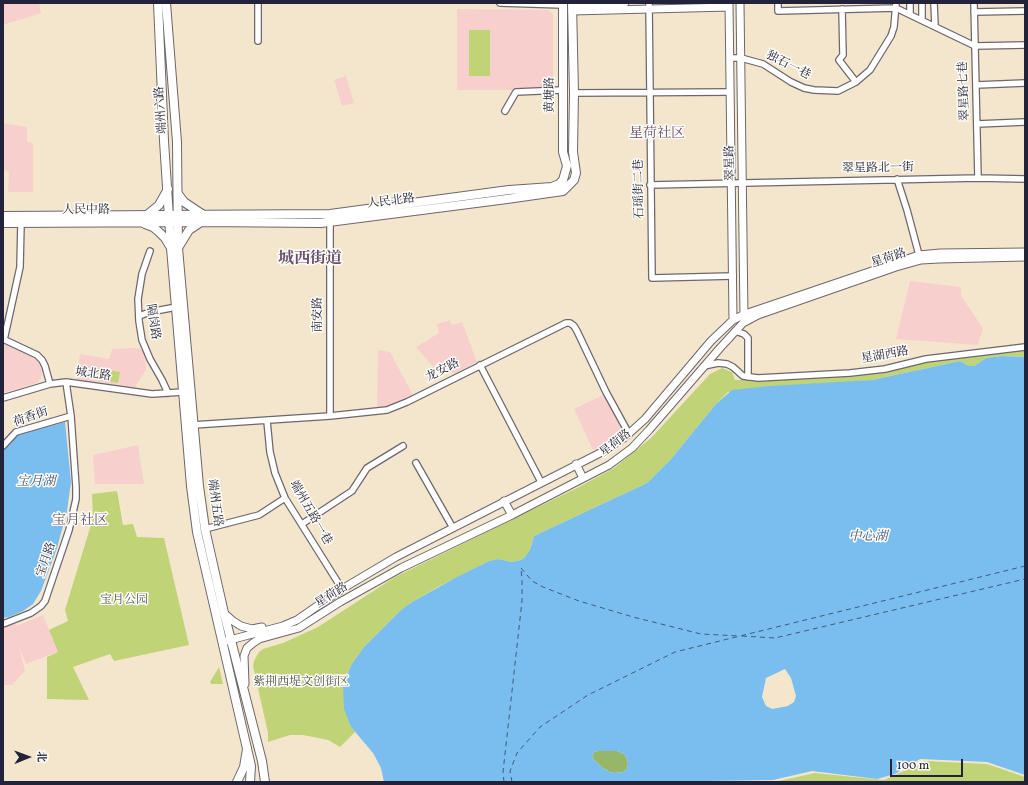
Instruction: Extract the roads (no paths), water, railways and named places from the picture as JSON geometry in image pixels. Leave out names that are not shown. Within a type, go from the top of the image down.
[{"type":"main road","name":"端州六路","points":[[158,3],[164,141],[168,189],[174,218]]},
{"type":"main road","name":"端州六路","points":[[166,3],[176,134],[178,194],[174,218]]},
{"type":"main road","name":"黄塘路","points":[[559,184],[563,180],[567,166],[563,152],[564,90],[562,4]]},
{"type":"main road","name":"黄塘路","points":[[572,6],[574,93],[573,152]]},
{"type":"main road","name":"人民北路","points":[[174,218],[330,218],[563,191],[574,180],[576,173],[573,152]]},
{"type":"main road","name":"人民北路","points":[[330,218],[509,190],[552,187],[559,184]]},
{"type":"main road","points":[[146,215],[159,205],[168,189]]},
{"type":"main road","points":[[143,223],[160,232],[175,248],[199,218],[178,194]]},
{"type":"main road","name":"人民中路","points":[[3,216],[146,215],[174,218]]},
{"type":"main road","name":"人民中路","points":[[3,223],[143,223],[174,218]]},
{"type":"main road","name":"端州五路","points":[[174,218],[186,425],[199,486],[205,529],[224,613],[227,641],[251,766],[250,782]]},
{"type":"main road","name":"端州五路","points":[[175,248],[186,425],[187,486],[197,532],[227,641],[245,693],[262,760],[265,782]]},
{"type":"main road","points":[[237,782],[244,767],[247,746]]},
{"type":"street","points":[[258,3],[258,41]]},
{"type":"street","points":[[500,3],[562,4]]},
{"type":"street","points":[[572,6],[625,3]]},
{"type":"street","name":"翠星路","points":[[740,3],[743,182],[743,323]]},
{"type":"street","points":[[778,3],[778,11],[842,9],[896,5],[910,14],[975,46],[1025,45]]},
{"type":"street","points":[[910,3],[910,14]]},
{"type":"street","points":[[922,3],[922,20]]},
{"type":"street","points":[[934,3],[935,26]]},
{"type":"street","name":"翠星路七巷","points":[[974,3],[978,178]]},
{"type":"street","points":[[572,6],[729,5]]},
{"type":"street","name":"翠星路","points":[[729,5],[733,320]]},
{"type":"street","points":[[842,9],[843,55],[839,60],[856,82],[870,70],[891,36],[896,5]]},
{"type":"street","name":"石瑶街二巷","points":[[649,6],[652,278],[733,276]]},
{"type":"street","points":[[974,12],[1025,11]]},
{"type":"street","name":"独石一巷","points":[[730,58],[741,58],[763,64],[791,82],[804,88],[814,90],[838,91],[856,82]]},
{"type":"street","points":[[976,85],[1025,84]]},
{"type":"street","points":[[505,111],[516,92],[564,90]]},
{"type":"street","points":[[574,93],[730,92]]},
{"type":"street","points":[[977,124],[1025,122]]},
{"type":"street","points":[[897,179],[920,258]]},
{"type":"street","name":"翠星路北一街","points":[[650,185],[897,179],[1025,179]]},
{"type":"street","name":"南安路","points":[[330,218],[330,416]]},
{"type":"street","points":[[21,223],[20,267],[4,339],[37,355],[45,366],[50,384]]},
{"type":"street","name":"隔岗路","points":[[150,251],[142,274],[138,300],[142,340],[168,393]]},
{"type":"street","name":"星荷路","points":[[227,641],[283,626],[297,620],[342,589],[396,557],[600,453],[630,434],[663,399],[711,341],[733,320],[744,314],[940,253],[1025,252]]},
{"type":"street","name":"星荷路","points":[[245,693],[244,656],[247,648],[253,643],[259,639],[299,628],[340,602],[401,568],[512,515],[609,465],[632,448],[649,430],[743,323],[758,315],[920,258],[1025,257]]},
{"type":"street","points":[[733,303],[744,302]]},
{"type":"street","points":[[139,316],[150,312],[171,308]]},
{"type":"street","name":"龙安路","points":[[186,425],[267,421],[387,410],[560,325],[570,323],[577,331],[606,392],[630,434]]},
{"type":"street","points":[[704,366],[718,363],[727,364],[743,376],[748,377],[748,338],[744,334],[735,331]]},
{"type":"street","points":[[711,341],[720,348]]},
{"type":"street","name":"星湖西路","points":[[748,377],[758,378],[850,373],[885,368],[926,359],[1025,347]]},
{"type":"street","points":[[480,365],[541,482]]},
{"type":"street","name":"城北路","points":[[3,398],[50,384],[66,382],[152,394],[183,392]]},
{"type":"street","name":"宝月路","points":[[3,624],[23,617],[41,606],[45,601],[63,548],[76,499],[71,416],[66,382]]},
{"type":"street","name":"荷香街","points":[[3,446],[16,432],[71,416]]},
{"type":"street","name":"端州五路一巷","points":[[267,421],[270,452],[275,473],[285,498],[342,589]]},
{"type":"street","points":[[302,524],[352,491],[367,468],[403,446]]},
{"type":"street","points":[[416,463],[453,528]]},
{"type":"street","points":[[576,464],[583,478]]},
{"type":"street","points":[[205,529],[259,515],[285,498]]},
{"type":"street","points":[[504,501],[512,515]]},
{"type":"street","points":[[224,613],[237,624],[252,629],[297,620]]},
{"type":"water","name":"中心湖","points":[[1002,356],[1025,357],[1025,775],[987,762],[920,759],[895,774],[877,779],[812,771],[773,780],[384,782],[381,768],[373,753],[351,727],[344,709],[343,687],[351,665],[364,647],[401,610],[412,602],[489,561],[498,559],[512,562],[521,560],[530,550],[534,536],[647,483],[671,459],[716,404],[732,390],[769,386],[872,380],[960,361],[969,366],[974,366],[986,358]],"holes":[[[785,669],[791,678],[796,696],[794,702],[788,706],[772,709],[766,706],[762,697],[766,678]],[[617,751],[624,754],[627,759],[627,769],[623,772],[615,773],[603,768],[592,758],[594,752]]]},
{"type":"water","name":"宝月湖","points":[[65,422],[71,482],[67,511],[57,548],[41,591],[33,604],[23,611],[3,618],[3,451],[16,435]]},
{"type":"district","name":"星荷社区","points":[[657,134]]},
{"type":"district","name":"城西街道","points":[[310,260]]},
{"type":"district","name":"宝月社区","points":[[80,521]]},
{"type":"park label","name":"宝月公园","points":[[124,601]]},
{"type":"park label","name":"紫荆西堤文创街区","points":[[301,683]]}]
